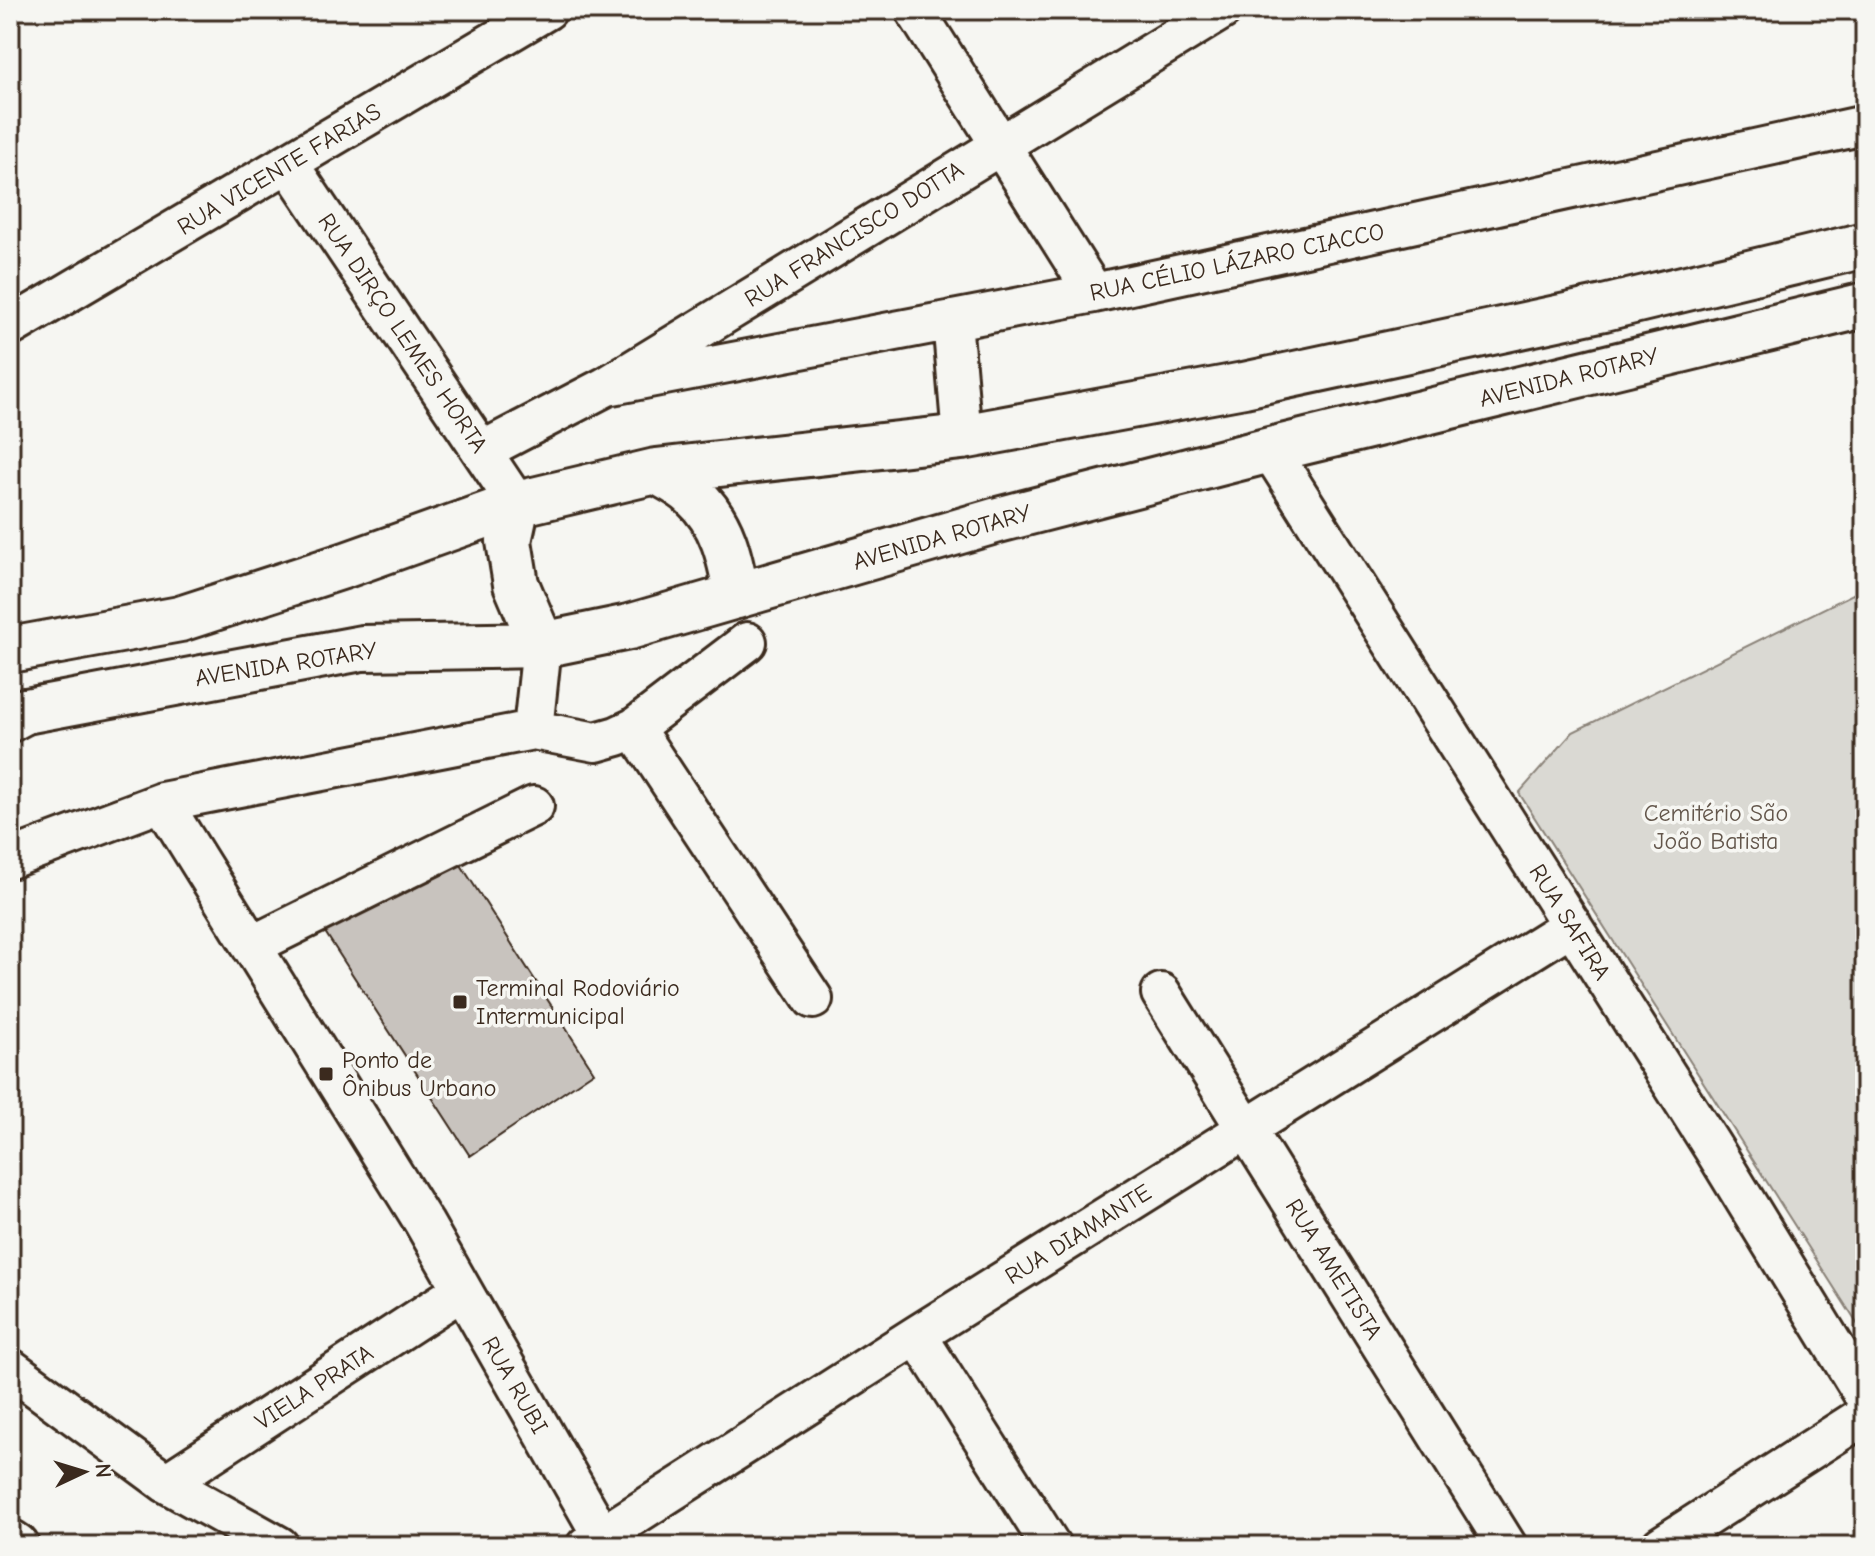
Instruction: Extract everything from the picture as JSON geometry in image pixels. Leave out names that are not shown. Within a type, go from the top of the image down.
[{"type":"main road","points":[[10,650],[180,619],[346,565],[517,504],[656,471],[962,437],[1244,385],[1604,308],[1865,245]]},
{"type":"main road","name":"AVENIDA ROTARY","points":[[15,715],[362,648],[542,645],[629,627],[998,520],[1270,450],[1865,305]]},
{"type":"main road","points":[[656,471],[692,493],[716,522],[730,561],[737,596]]},
{"type":"main road","points":[[517,504],[509,541],[516,584],[542,645]]},
{"type":"main road","points":[[10,1542],[16,1546]]},
{"type":"street","name":"RUA VICENTE FARIAS","points":[[10,327],[547,10]]},
{"type":"street","points":[[915,10],[1094,293]]},
{"type":"street","name":"RUA FRANCISCO DOTTA","points":[[482,451],[607,386],[1222,10]]},
{"type":"street","name":"RUA CÉLIO LÁZARO CIACCO","points":[[607,386],[1094,293],[1865,125]]},
{"type":"street","name":"RUA DIRÇO LEMES HORTA","points":[[288,163],[517,504]]},
{"type":"street","points":[[952,320],[962,437]]},
{"type":"street","name":"RUA SAFIRA","points":[[1270,450],[1713,1148],[1865,1397]]},
{"type":"street","points":[[10,859],[162,802],[533,730],[596,742],[617,736],[634,728],[747,642]]},
{"type":"street","points":[[533,730],[542,645]]},
{"type":"street","points":[[634,728],[813,999]]},
{"type":"street","name":"RUA RUBI","points":[[162,802],[424,1223],[599,1543]]},
{"type":"street","points":[[251,946],[534,806]]},
{"type":"street","name":"RUA DIAMANTE","points":[[599,1543],[917,1335],[1572,925]]},
{"type":"street","name":"RUA AMETISTA","points":[[1161,993],[1507,1546]]},
{"type":"street","name":"VIELA PRATA","points":[[166,1483],[461,1291]]},
{"type":"street","points":[[917,1335],[1051,1546]]},
{"type":"street","points":[[10,1368],[166,1483],[279,1546]]},
{"type":"street","points":[[1661,1546],[1865,1415]]},
{"type":"green space","name":"Cemitério São João Batista","points":[[1865,588],[1865,1336],[1519,793],[1573,732]]},
{"type":"building","name":"Terminal Rodoviário Intermunicipal","points":[[454,854],[594,1072],[470,1156],[325,932]]},
{"type":"place","name":"Terminal Rodoviário Intermunicipal","points":[[460,1002]]},
{"type":"place","name":"Ponto de Ônibus Urbano","points":[[326,1074]]}]
